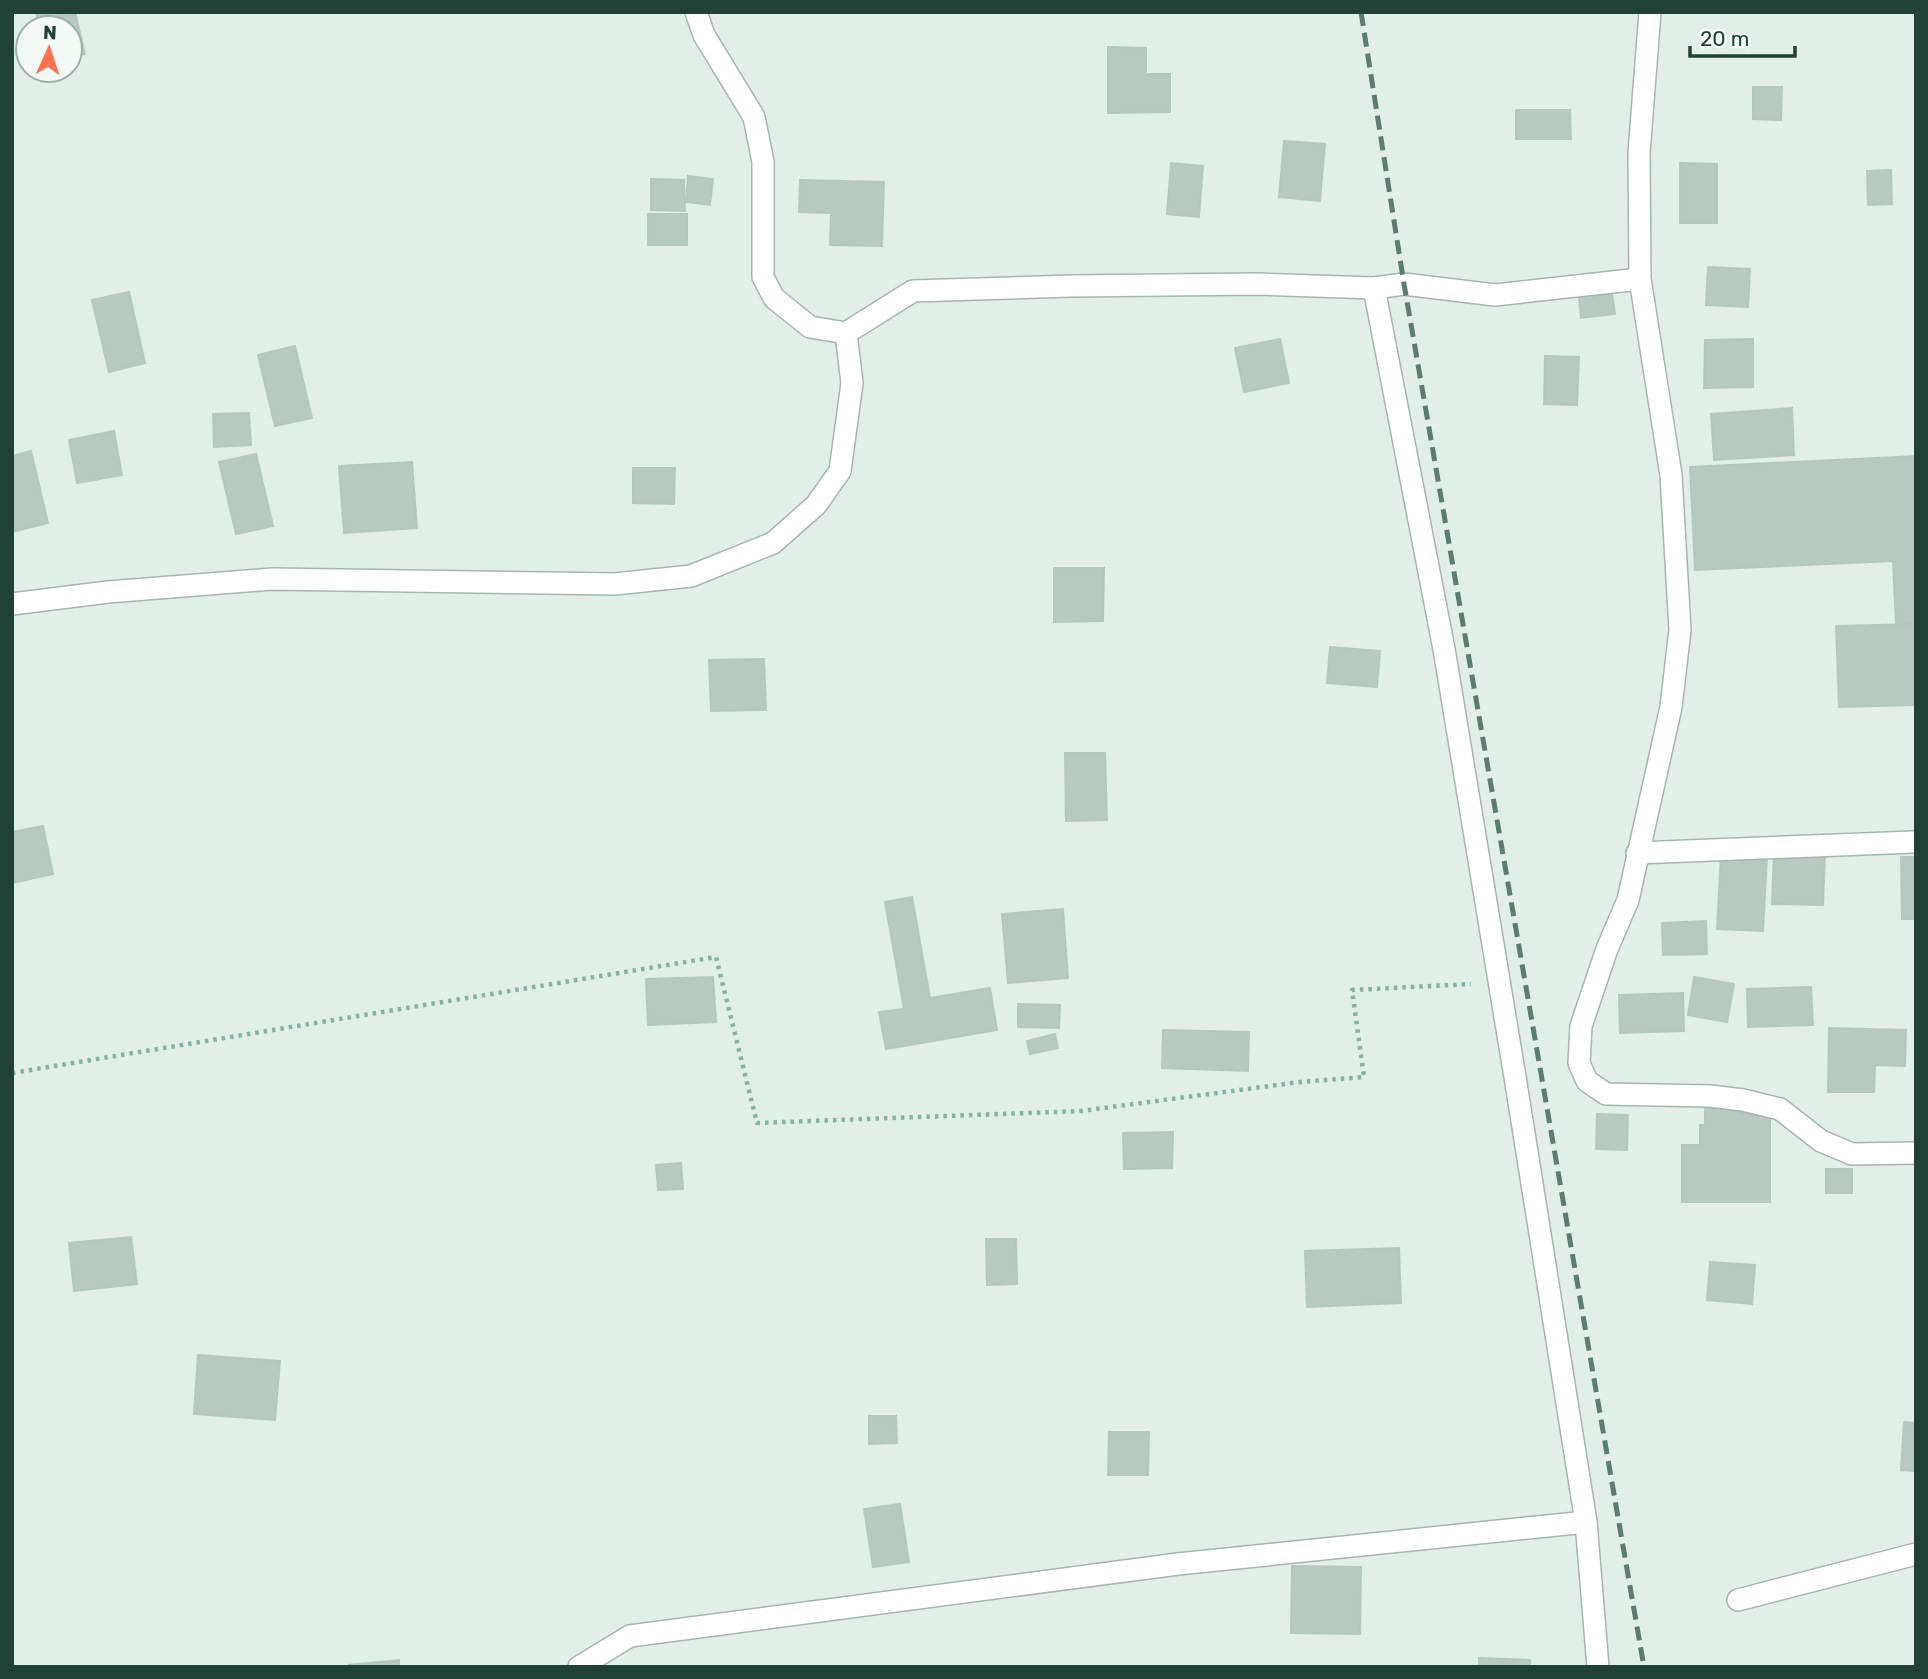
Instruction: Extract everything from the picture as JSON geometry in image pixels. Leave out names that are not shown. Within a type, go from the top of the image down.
[{"type":"street","points":[[696,12],[704,35],[754,117],[763,162],[763,276],[774,298],[810,327],[846,333],[913,291],[1244,284],[1374,288],[1404,284],[1495,295],[1640,279]]},
{"type":"street","points":[[1650,12],[1639,153],[1640,279],[1671,475],[1680,630],[1671,707],[1628,900],[1607,949],[1581,1026],[1579,1063],[1587,1081],[1606,1094],[1710,1096],[1780,1109],[1822,1141],[1852,1154],[1916,1153]]},
{"type":"street","points":[[1374,288],[1444,649],[1499,982],[1586,1522],[1598,1667]]},
{"type":"street","points":[[12,604],[108,592],[272,579],[615,584],[691,576],[773,543],[816,505],[840,471],[852,383],[846,333]]},
{"type":"street","points":[[1637,853],[1913,842]]},
{"type":"street","points":[[579,1667],[630,1636],[1178,1564],[1586,1522]]},
{"type":"street","points":[[1738,1600],[1916,1555]]},
{"type":"path","points":[[12,1073],[716,957],[757,1123],[1081,1111],[1364,1077],[1352,990],[1499,982]]},
{"type":"building","points":[[36,12],[75,14],[36,14]]},
{"type":"building","points":[[1108,47],[1146,48],[1146,74],[1170,74],[1170,112],[1108,113]]},
{"type":"building","points":[[1753,87],[1782,87],[1781,120],[1753,119]]},
{"type":"building","points":[[1516,110],[1570,110],[1571,139],[1516,139]]},
{"type":"building","points":[[1284,141],[1325,144],[1320,201],[1279,197]]},
{"type":"building","points":[[1171,163],[1203,166],[1199,217],[1167,214]]},
{"type":"building","points":[[1680,163],[1717,164],[1717,223],[1680,223]]},
{"type":"building","points":[[1891,170],[1892,204],[1868,205],[1867,171]]},
{"type":"building","points":[[688,176],[713,179],[710,205],[686,202]]},
{"type":"building","points":[[651,179],[684,180],[685,211],[651,210]]},
{"type":"building","points":[[800,180],[884,182],[882,246],[830,245],[831,213],[799,212]]},
{"type":"building","points":[[648,214],[687,214],[687,245],[648,245]]},
{"type":"building","points":[[1708,267],[1750,269],[1748,307],[1706,305]]},
{"type":"building","points":[[129,292],[145,363],[109,372],[92,300]]},
{"type":"building","points":[[1612,294],[1615,314],[1581,318],[1579,298]]},
{"type":"building","points":[[1280,339],[1289,383],[1244,392],[1235,348]]},
{"type":"building","points":[[1753,339],[1753,387],[1704,388],[1705,340]]},
{"type":"building","points":[[295,346],[312,418],[275,426],[258,355]]},
{"type":"building","points":[[1545,356],[1579,357],[1577,405],[1544,404]]},
{"type":"building","points":[[1792,408],[1794,455],[1714,460],[1711,414]]},
{"type":"building","points":[[249,413],[251,445],[214,447],[213,414]]},
{"type":"building","points":[[114,431],[122,475],[77,483],[69,440]]},
{"type":"building","points":[[31,451],[48,523],[12,532],[12,456]]},
{"type":"building","points":[[256,454],[273,526],[236,534],[219,462]]},
{"type":"building","points":[[1916,456],[1916,624],[1896,625],[1893,561],[1695,570],[1690,467]]},
{"type":"building","points":[[412,462],[417,528],[344,533],[339,466]]},
{"type":"building","points":[[633,468],[675,468],[674,504],[633,503]]},
{"type":"building","points":[[1054,568],[1104,568],[1103,621],[1054,622]]},
{"type":"building","points":[[1916,624],[1916,705],[1839,707],[1836,626]]},
{"type":"building","points":[[1330,647],[1380,651],[1377,687],[1327,683]]},
{"type":"building","points":[[764,659],[766,710],[711,711],[709,660]]},
{"type":"building","points":[[1065,753],[1105,753],[1107,820],[1066,821]]},
{"type":"building","points":[[43,826],[53,874],[12,883],[12,832]]},
{"type":"building","points":[[1774,851],[1825,853],[1823,905],[1772,904]]},
{"type":"building","points":[[1721,854],[1767,857],[1763,931],[1717,929]]},
{"type":"building","points":[[1901,857],[1916,857],[1916,919],[1902,919]]},
{"type":"building","points":[[912,897],[930,998],[990,988],[997,1030],[886,1049],[879,1012],[904,1009],[885,902]]},
{"type":"building","points":[[1063,909],[1068,978],[1008,983],[1002,914]]},
{"type":"building","points":[[1706,921],[1707,954],[1663,955],[1662,923]]},
{"type":"building","points":[[713,977],[716,1022],[648,1025],[646,979]]},
{"type":"building","points":[[1694,977],[1734,984],[1727,1022],[1688,1015]]},
{"type":"building","points":[[1811,987],[1813,1025],[1748,1027],[1747,989]]},
{"type":"building","points":[[1683,993],[1684,1031],[1620,1033],[1619,995]]},
{"type":"building","points":[[1018,1004],[1060,1005],[1059,1028],[1018,1027]]},
{"type":"building","points":[[1829,1028],[1906,1030],[1905,1066],[1875,1065],[1874,1092],[1828,1092]]},
{"type":"building","points":[[1163,1030],[1249,1032],[1248,1071],[1162,1068]]},
{"type":"building","points":[[1055,1034],[1058,1048],[1030,1054],[1027,1041]]},
{"type":"building","points":[[1705,1109],[1770,1109],[1770,1202],[1682,1202],[1682,1145],[1700,1145],[1700,1125],[1705,1125]]},
{"type":"building","points":[[1597,1114],[1628,1115],[1627,1150],[1596,1149]]},
{"type":"building","points":[[1173,1132],[1172,1168],[1124,1169],[1123,1133]]},
{"type":"building","points":[[681,1163],[683,1189],[658,1190],[656,1165]]},
{"type":"building","points":[[1826,1169],[1852,1169],[1852,1193],[1826,1193]]},
{"type":"building","points":[[131,1237],[137,1284],[74,1291],[69,1243]]},
{"type":"building","points":[[986,1239],[1016,1239],[1017,1284],[987,1285]]},
{"type":"building","points":[[1399,1248],[1401,1303],[1307,1307],[1305,1251]]},
{"type":"building","points":[[1710,1262],[1755,1265],[1752,1304],[1707,1300]]},
{"type":"building","points":[[198,1355],[280,1361],[275,1420],[194,1414]]},
{"type":"building","points":[[869,1416],[896,1416],[897,1443],[869,1444]]},
{"type":"building","points":[[1904,1422],[1916,1423],[1916,1471],[1901,1470]]},
{"type":"building","points":[[1109,1432],[1149,1432],[1148,1475],[1108,1475]]},
{"type":"building","points":[[900,1504],[909,1562],[873,1567],[864,1509]]},
{"type":"building","points":[[1292,1566],[1361,1567],[1360,1634],[1291,1633]]},
{"type":"building","points":[[1479,1658],[1530,1660],[1530,1667],[1479,1667]]},
{"type":"building","points":[[399,1660],[399,1667],[349,1667],[349,1665]]},
{"type":"railway","points":[[1361,12],[1404,284],[1644,1667]]}]
